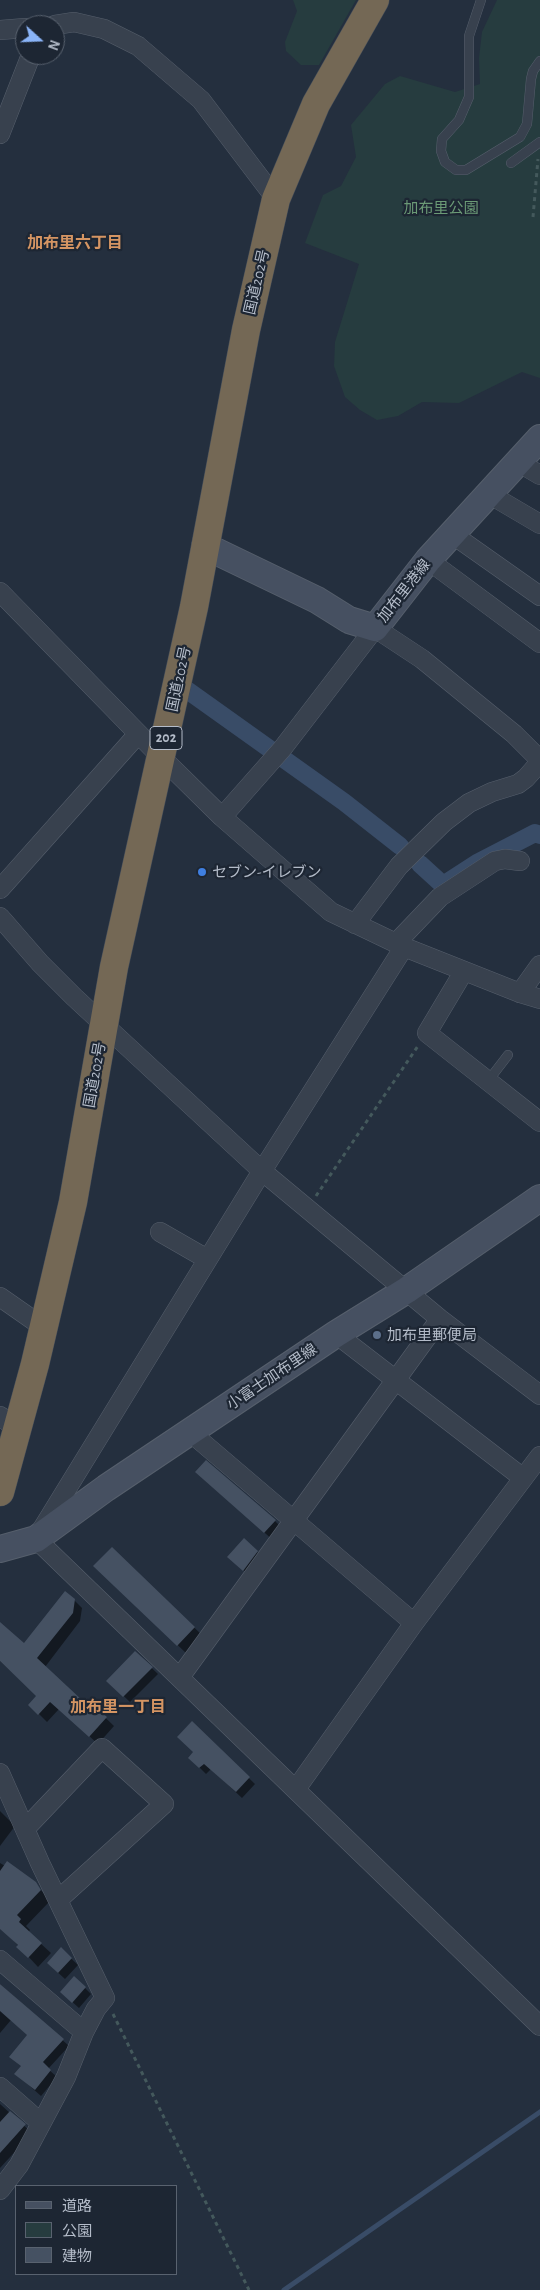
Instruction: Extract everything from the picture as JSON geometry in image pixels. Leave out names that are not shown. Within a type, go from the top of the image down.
[{"type":"highway","name":"国道202号","points":[[0,1492],[8,1423],[43,1328],[73,1202],[114,968],[162,758],[246,330],[276,199],[316,104],[375,0]]},
{"type":"main road","name":"加布里港線","points":[[205,546],[316,600],[349,620],[375,628],[428,560],[540,438]]},
{"type":"main road","name":"小富士加布里線","points":[[0,1549],[36,1539],[106,1488],[336,1334],[407,1290],[540,1198]]},
{"type":"street","points":[[65,23],[74,22],[104,28],[138,46],[201,100],[276,199]]},
{"type":"street","points":[[0,30],[15,29]]},
{"type":"street","points":[[0,134],[27,65]]},
{"type":"street","points":[[518,462],[540,475]]},
{"type":"street","points":[[489,494],[540,524]]},
{"type":"street","points":[[452,534],[540,596]]},
{"type":"street","points":[[428,560],[540,643]]},
{"type":"street","points":[[0,592],[222,817],[331,912],[400,945],[520,993],[540,999]]},
{"type":"street","points":[[222,817],[279,754],[375,628],[430,665],[507,728],[540,761],[526,778],[518,784],[492,792],[469,803],[444,822],[399,866],[356,924]]},
{"type":"street","points":[[0,889],[138,734]]},
{"type":"street","points":[[520,861],[505,859],[495,861],[440,897],[400,945],[36,1539],[184,1672],[300,1784],[540,2026]]},
{"type":"street","points":[[0,917],[40,963],[104,1026],[262,1171],[440,1319],[540,1395]]},
{"type":"street","points":[[520,993],[540,965]]},
{"type":"street","points":[[464,971],[427,1033],[540,1122]]},
{"type":"street","points":[[160,1232],[207,1259]]},
{"type":"street","points":[[0,1296],[43,1328]]},
{"type":"street","points":[[184,1672],[440,1319]]},
{"type":"street","points":[[336,1334],[523,1478]]},
{"type":"street","points":[[190,1432],[414,1623]]},
{"type":"street","points":[[300,1784],[414,1623],[540,1456]]},
{"type":"street","points":[[25,1829],[102,1748],[164,1804],[58,1900]]},
{"type":"street","points":[[0,1773],[105,1998],[96,2009],[84,2032],[66,2077],[19,2164],[0,2190]]},
{"type":"street","points":[[0,1960],[84,2032]]},
{"type":"street","points":[[0,2087],[41,2123]]},
{"type":"lane","points":[[481,0],[469,36],[469,97],[458,120],[442,139],[441,151],[446,162],[456,170],[466,170],[520,137],[527,124],[533,71],[540,61]]},
{"type":"lane","points":[[511,164],[540,143]]},
{"type":"lane","points":[[488,1081],[508,1055]]},
{"type":"path","points":[[533,217],[540,143]]},
{"type":"path","points":[[308,1209],[427,1033]]},
{"type":"path","points":[[105,1998],[249,2290]]},
{"type":"green space","points":[[293,0],[356,0],[319,65],[301,65],[286,51],[285,42],[297,11]]},
{"type":"green space","name":"加布里公園","points":[[497,0],[540,0],[540,378],[522,372],[459,403],[422,402],[398,416],[377,420],[360,410],[345,397],[334,366],[335,342],[359,264],[305,243],[323,195],[341,186],[356,157],[351,125],[385,84],[400,76],[455,92],[480,84],[479,58],[482,32]]},
{"type":"building","points":[[206,1460],[276,1520],[264,1533],[195,1472]]},
{"type":"building","points":[[244,1538],[258,1551],[243,1571],[227,1557]]},
{"type":"building","points":[[112,1547],[195,1627],[177,1646],[93,1566]]},
{"type":"building","points":[[65,1591],[75,1599],[73,1613],[37,1658],[83,1701],[86,1698],[107,1717],[89,1737],[50,1702],[38,1715],[28,1705],[36,1696],[0,1661],[0,1622],[24,1643]]},
{"type":"building","points":[[135,1651],[153,1667],[123,1697],[106,1681]]},
{"type":"building","points":[[192,1721],[250,1777],[236,1792],[204,1764],[199,1768],[188,1758],[193,1752],[177,1737]]},
{"type":"building","points":[[7,1861],[36,1882],[41,1890],[17,1915],[21,1919],[19,1922],[42,1943],[28,1958],[16,1947],[18,1945],[0,1929],[0,1871]]},
{"type":"building","points":[[61,1947],[72,1958],[58,1973],[47,1963]]},
{"type":"building","points":[[74,1976],[86,1987],[72,2003],[60,1992]]},
{"type":"building","points":[[0,1984],[64,2039],[43,2062],[51,2070],[35,2090],[14,2074],[21,2066],[9,2057],[27,2035],[0,2011]]},
{"type":"building","points":[[10,2111],[26,2124],[0,2153],[0,2122]]},
{"type":"waterway","points":[[187,690],[344,802],[400,846]]},
{"type":"waterway","points":[[420,864],[443,885],[477,863],[535,833],[540,835]]},
{"type":"waterway","points":[[284,2290],[540,2112]]},
{"type":"place","name":"セブン-イレブン","points":[[202,872]]},
{"type":"place","name":"加布里郵便局","points":[[377,1335]]},
{"type":"district","name":"加布里六丁目","points":[[75,243]]},
{"type":"district","name":"加布里一丁目","points":[[118,1707]]}]
